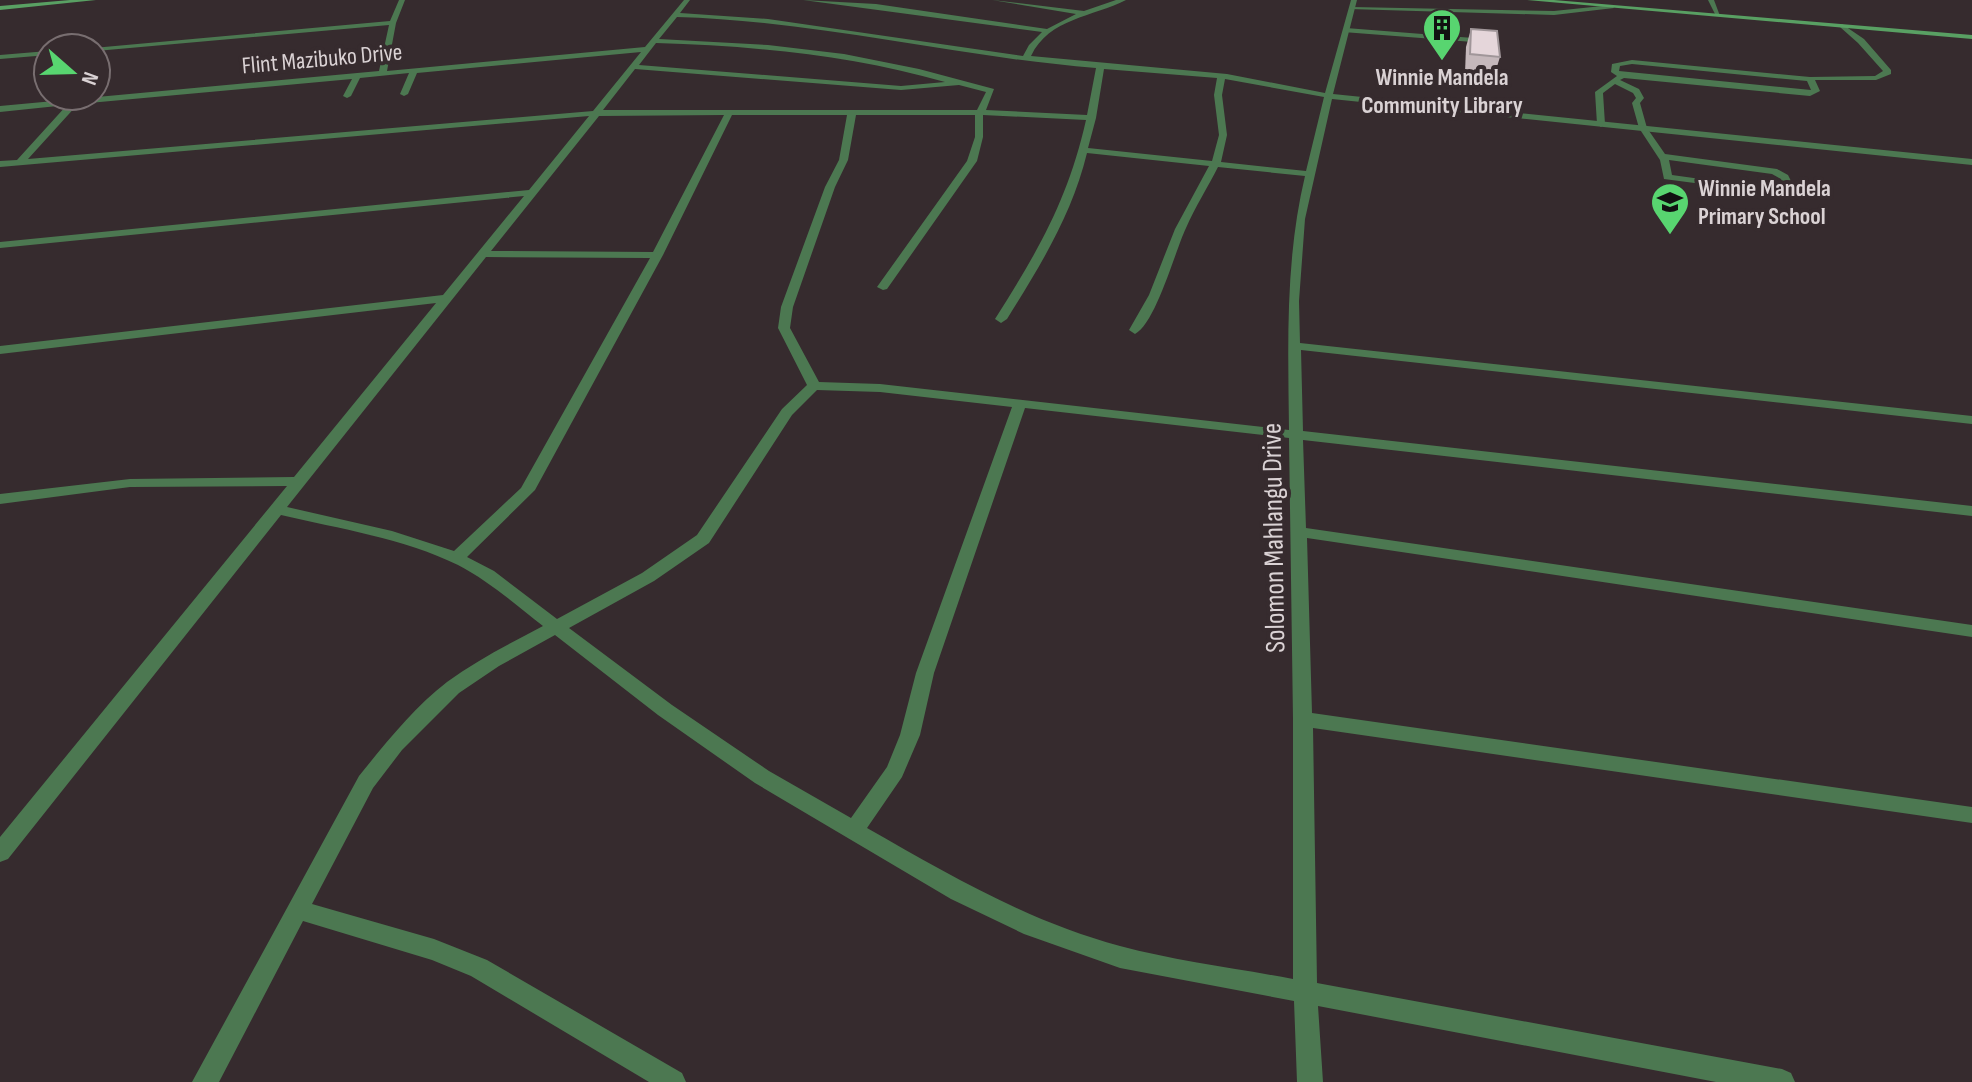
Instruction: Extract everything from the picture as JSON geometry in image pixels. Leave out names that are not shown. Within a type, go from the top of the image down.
[{"type":"street","points":[[0,8],[93,0]]},
{"type":"street","points":[[383,73],[393,23],[402,0]]},
{"type":"street","points":[[0,853],[687,0]]},
{"type":"street","points":[[806,0],[876,6],[1049,31]]},
{"type":"street","points":[[995,0],[1088,13]]},
{"type":"street","points":[[1026,58],[1031,46],[1049,31],[1123,0]]},
{"type":"street","points":[[1530,0],[1972,37]]},
{"type":"street","points":[[1711,0],[1718,15]]},
{"type":"street","points":[[1353,4],[1554,13],[1612,7]]},
{"type":"street","name":"Solomon Mahlangu Drive","points":[[1310,1082],[1305,991],[1303,719],[1293,301],[1309,174],[1353,4]]},
{"type":"street","points":[[675,15],[731,17],[826,28],[926,46],[1100,67],[1221,77],[1328,96],[1972,162]]},
{"type":"street","points":[[112,48],[393,23]]},
{"type":"street","points":[[1663,156],[1774,171],[1785,177],[1790,189],[1781,193],[1673,179],[1665,173],[1663,156],[1643,128],[1636,103],[1640,98],[1619,78],[1615,72],[1616,64],[1625,62],[1810,79],[1836,76],[1876,78],[1888,72],[1842,26]]},
{"type":"street","points":[[1346,30],[1486,41]]},
{"type":"street","name":"Flint Mazibuko Drive","points":[[112,98],[651,45],[719,43],[802,52],[920,72],[991,91],[979,114]]},
{"type":"street","points":[[0,57],[32,54]]},
{"type":"street","points":[[633,67],[901,88],[959,83]]},
{"type":"street","points":[[1001,319],[1064,210],[1092,118],[1100,67]]},
{"type":"street","points":[[404,94],[414,70]]},
{"type":"street","points":[[347,96],[358,75]]},
{"type":"street","points":[[1135,330],[1155,295],[1191,207],[1216,163],[1223,135],[1218,95],[1221,77]]},
{"type":"street","points":[[1601,124],[1599,92],[1619,78],[1815,93],[1810,79]]},
{"type":"street","name":"Flint Mazibuko Drive","points":[[0,109],[32,106]]},
{"type":"street","points":[[458,556],[527,490],[657,255],[730,111]]},
{"type":"street","points":[[19,163],[66,112]]},
{"type":"street","points":[[814,386],[784,328],[787,307],[830,187],[842,170],[852,112]]},
{"type":"street","points":[[0,164],[596,113],[1015,112],[1092,118]]},
{"type":"street","points":[[883,287],[972,161],[979,137],[979,114]]},
{"type":"street","points":[[1083,150],[1309,174]]},
{"type":"street","points":[[0,245],[534,192]]},
{"type":"street","points":[[481,254],[657,255]]},
{"type":"street","points":[[0,350],[446,298]]},
{"type":"street","points":[[1295,346],[1972,420]]},
{"type":"street","points":[[205,1082],[366,782],[426,710],[452,688],[493,661],[648,577],[703,539],[787,412],[814,386],[880,388],[1972,511]]},
{"type":"street","points":[[854,830],[895,771],[910,735],[925,673],[1019,406]]},
{"type":"street","points":[[0,499],[130,483],[300,481]]},
{"type":"street","points":[[278,510],[458,556],[488,575],[665,710],[762,777],[959,892],[1032,927],[1120,957],[1782,1082]]},
{"type":"street","points":[[1298,532],[1972,631]]},
{"type":"street","points":[[1303,719],[1972,815]]},
{"type":"street","points":[[297,909],[434,950],[479,968],[673,1082]]},
{"type":"building","points":[[1471,29],[1497,31],[1500,57],[1470,54]]},
{"type":"place","name":"Winnie Mandela Community Library","points":[[1442,62]]},
{"type":"place","name":"Winnie Mandela Primary School","points":[[1670,236]]}]
